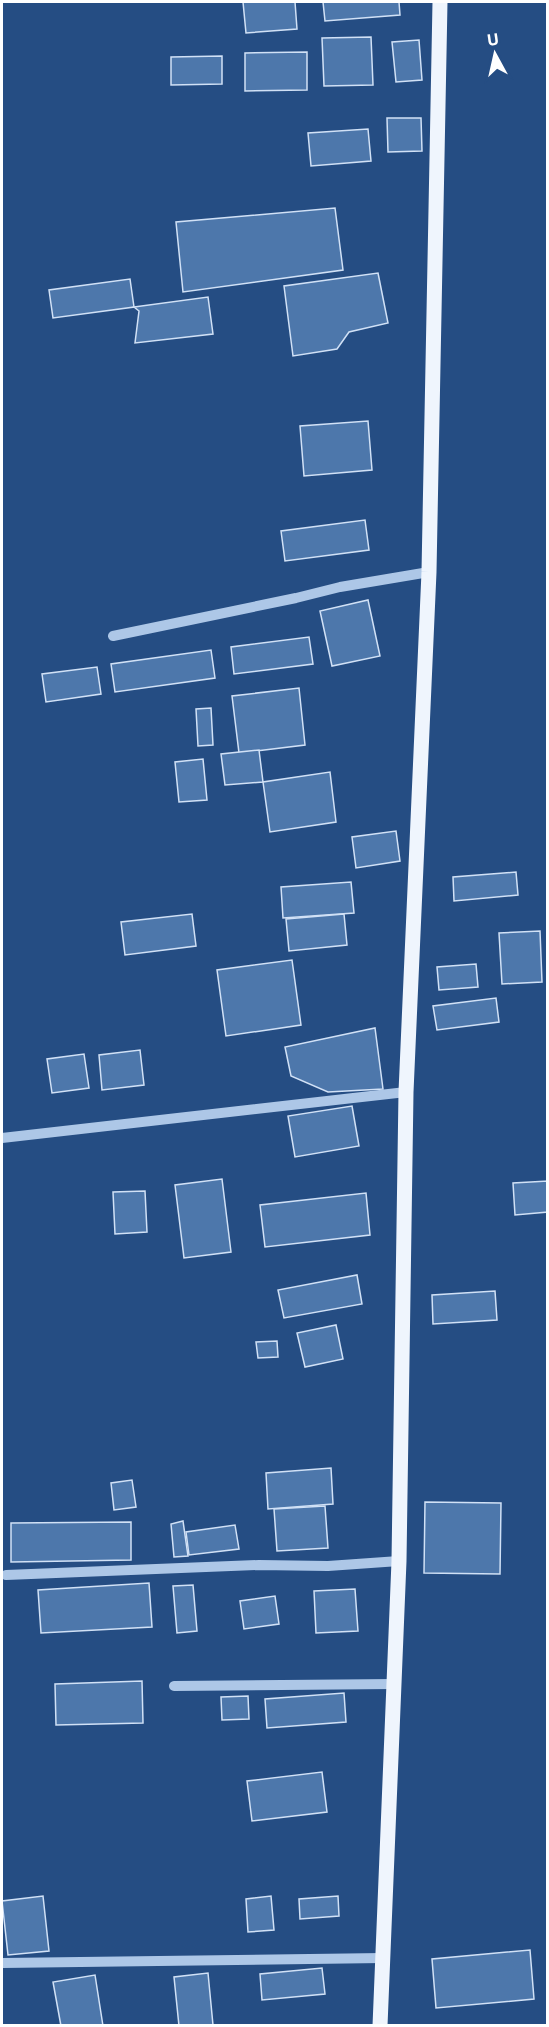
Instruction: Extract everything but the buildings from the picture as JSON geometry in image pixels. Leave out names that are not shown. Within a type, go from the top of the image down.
[{"type":"main road","points":[[380,2025],[399,1561],[406,1092],[429,572],[440,2]]},
{"type":"street","points":[[113,636],[296,598],[340,586],[429,572]]},
{"type":"street","points":[[2,1138],[406,1092]]},
{"type":"street","points":[[6,1575],[259,1565],[328,1566],[399,1561]]},
{"type":"street","points":[[174,1686],[394,1684]]},
{"type":"street","points":[[2,1963],[383,1958]]}]
